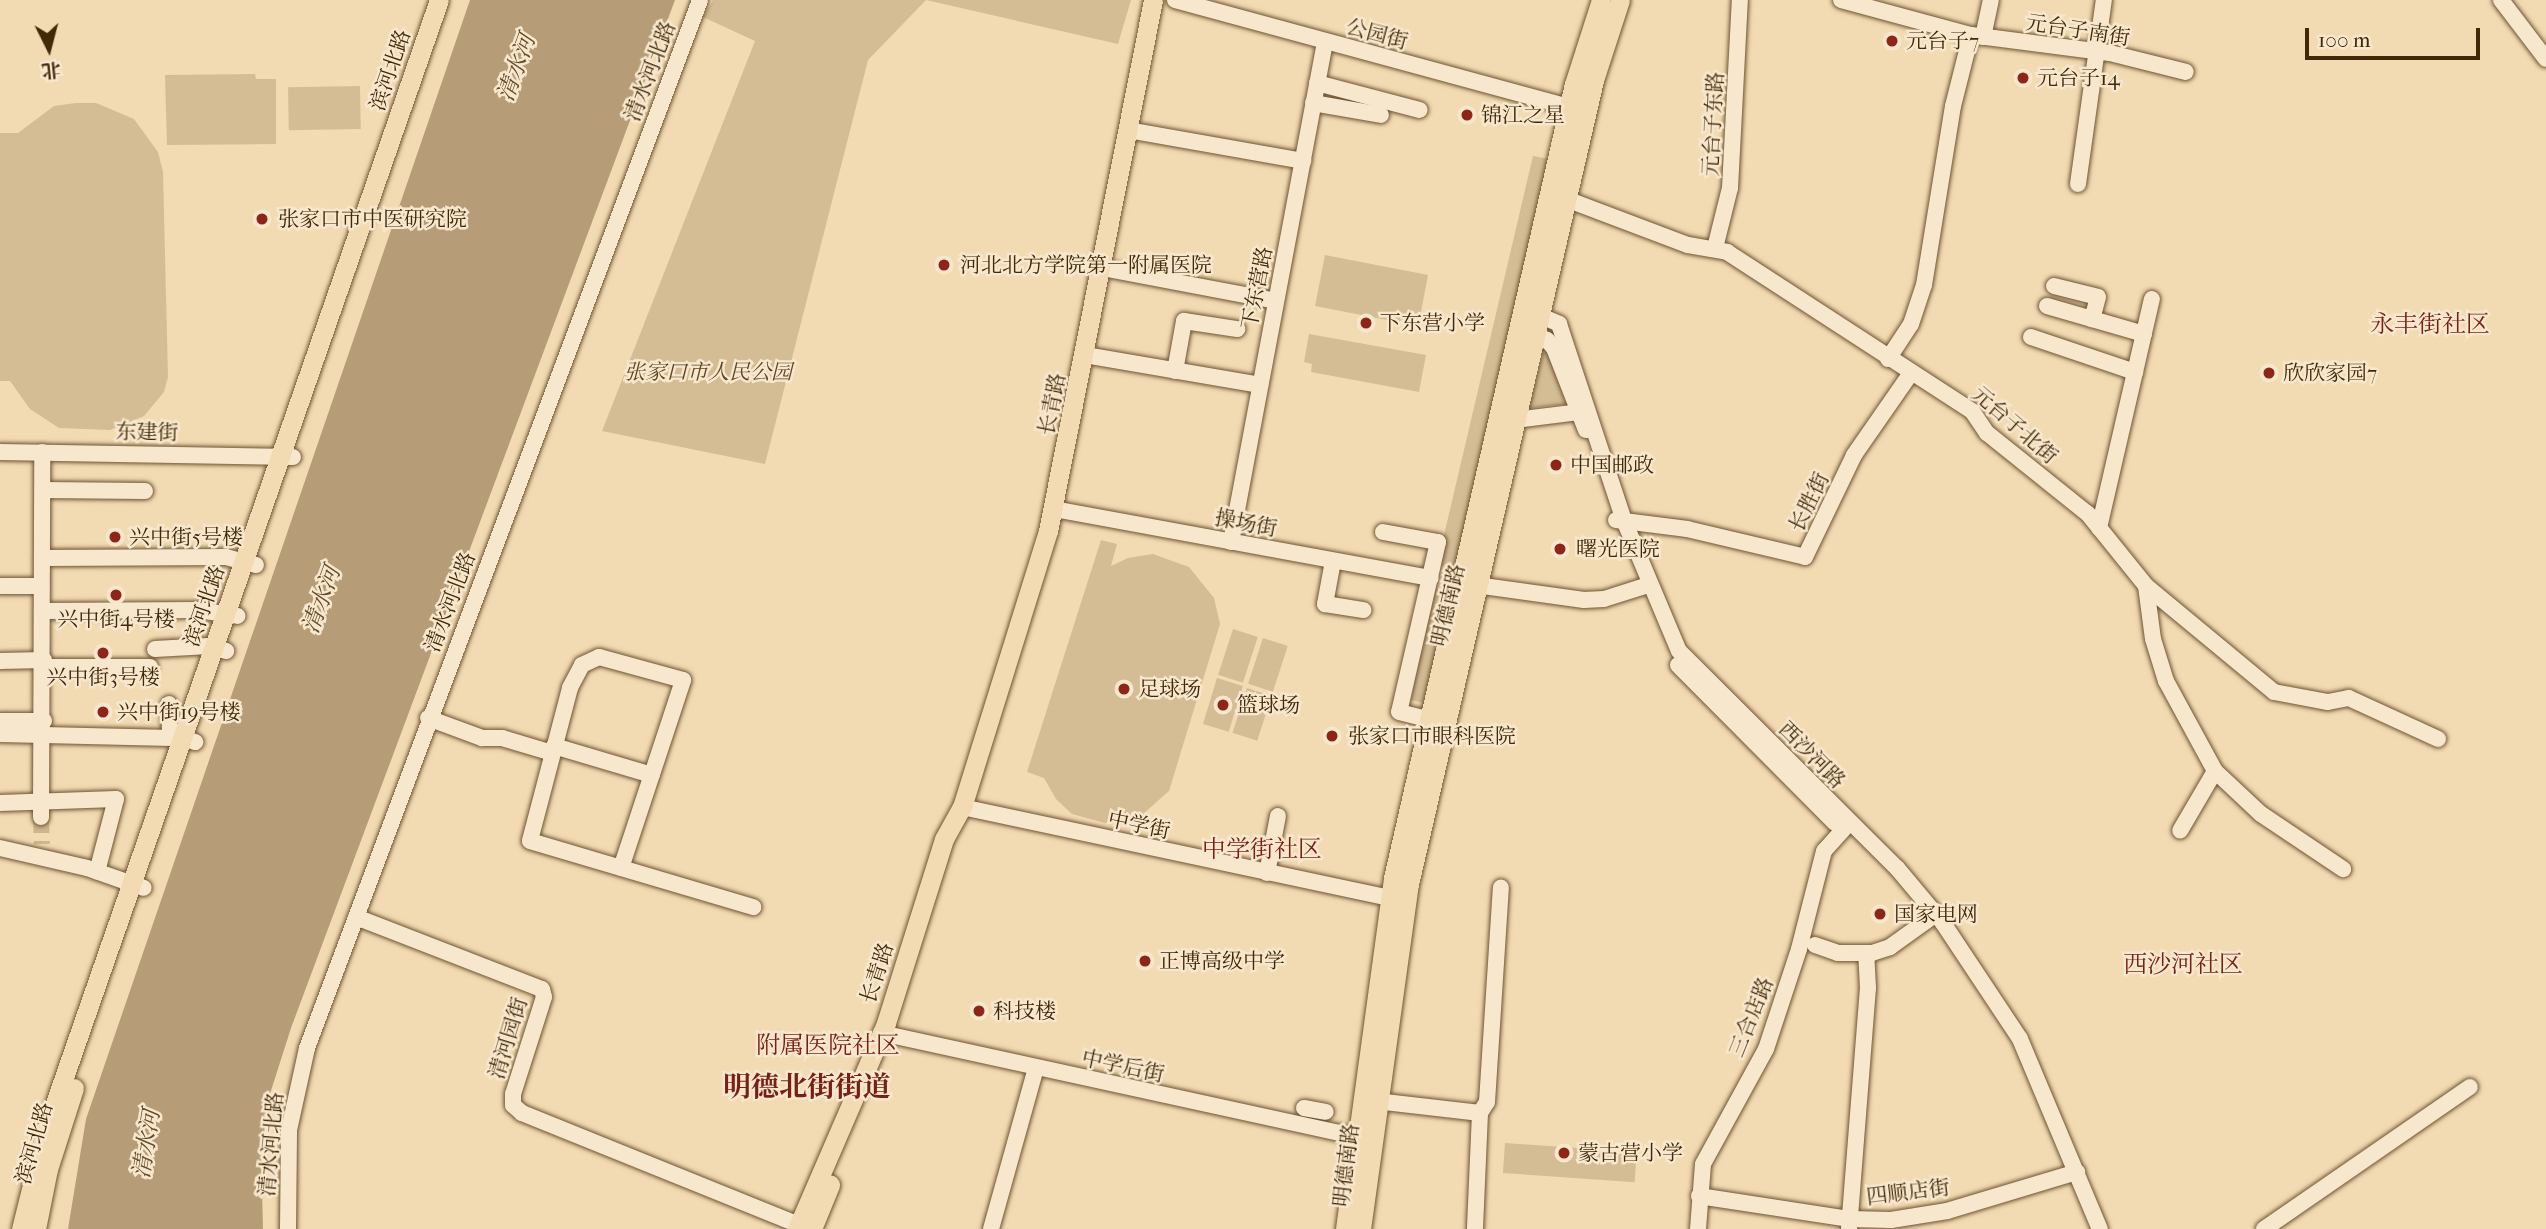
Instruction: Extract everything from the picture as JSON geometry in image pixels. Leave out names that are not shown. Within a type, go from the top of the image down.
[{"type":"main road","name":"滨河北路","points":[[36,1229],[48,1169],[182,739],[232,615],[439,0]]},
{"type":"main road","name":"滨河北路","points":[[287,456],[453,0]]},
{"type":"main road","name":"长青路","points":[[804,1228],[887,1035],[944,839],[962,807],[1054,509],[1153,0]]},
{"type":"main road","name":"明德南路","points":[[1345,1229],[1356,1137],[1370,1108],[1431,720],[1528,321],[1569,107],[1601,0]]},
{"type":"main road","name":"明德南路","points":[[1361,1229],[1390,898],[1413,829],[1476,585],[1515,420],[1528,321],[1566,199],[1594,80],[1620,0]]},
{"type":"main road","name":"滨河北路","points":[[21,1229],[46,1129],[138,886]]},
{"type":"street","name":"清水河北路","points":[[288,1229],[289,1130],[307,1048],[428,718],[700,0]]},
{"type":"street","name":"公园街","points":[[1175,0],[1569,107]]},
{"type":"street","name":"元台子东路","points":[[1715,248],[1730,188],[1740,0]]},
{"type":"street","name":"元台子南街","points":[[1841,0],[1977,36],[2186,72]]},
{"type":"street","points":[[1888,359],[1911,324],[1924,285],[1954,106],[1991,0]]},
{"type":"street","points":[[2078,184],[2099,55],[2103,0]]},
{"type":"street","points":[[2501,0],[2546,59]]},
{"type":"street","name":"下东营路","points":[[1231,542],[1325,42]]},
{"type":"street","points":[[1317,83],[1420,110]]},
{"type":"street","points":[[1313,103],[1381,115]]},
{"type":"street","points":[[1128,130],[1303,160]]},
{"type":"street","name":"元台子北街","points":[[1566,199],[1688,245],[1715,248],[1972,411],[1987,433],[2099,528],[2146,586],[2274,692],[2328,702],[2349,698],[2438,739]]},
{"type":"street","points":[[1102,268],[1276,301]]},
{"type":"street","points":[[2054,286],[2098,296],[2092,319]]},
{"type":"street","points":[[2099,528],[2152,299]]},
{"type":"street","points":[[2047,306],[2144,334]]},
{"type":"street","points":[[1175,371],[1184,321],[1237,329]]},
{"type":"street","name":"西沙河路","points":[[1528,321],[1554,348],[1662,640],[1696,687],[1846,826],[1943,923],[1996,999],[2045,1093],[2089,1229]]},
{"type":"street","name":"西沙河路","points":[[1528,321],[1559,324],[1619,519]]},
{"type":"street","points":[[2031,337],[2135,372]]},
{"type":"street","points":[[1085,355],[1261,385]]},
{"type":"street","name":"长胜街","points":[[1619,519],[1805,558],[1854,454],[1912,373]]},
{"type":"street","points":[[1515,420],[1579,412]]},
{"type":"street","name":"东建街","points":[[0,452],[287,456]]},
{"type":"street","points":[[40,809],[44,728],[42,452]]},
{"type":"street","points":[[43,490],[145,491]]},
{"type":"street","name":"操场街","points":[[1054,509],[1431,578]]},
{"type":"street","points":[[1383,532],[1438,542],[1399,712],[1431,720]]},
{"type":"street","points":[[43,558],[226,557],[250,563]]},
{"type":"street","points":[[1333,561],[1325,604],[1364,610]]},
{"type":"street","points":[[1476,585],[1584,600],[1644,587]]},
{"type":"street","points":[[0,586],[34,586]]},
{"type":"street","points":[[2146,586],[2153,639],[2166,681],[2215,771],[2261,814],[2343,869]]},
{"type":"street","points":[[43,611],[232,615]]},
{"type":"street","points":[[155,649],[220,649]]},
{"type":"street","points":[[621,868],[683,680],[609,657],[590,658],[582,665],[570,688],[530,841],[621,868],[753,907]]},
{"type":"street","points":[[0,661],[150,667]]},
{"type":"street","points":[[0,721],[44,728],[182,739],[169,704]]},
{"type":"street","points":[[428,718],[482,738],[502,738],[652,775]]},
{"type":"street","points":[[0,734],[44,728]]},
{"type":"street","points":[[2180,831],[2215,771]]},
{"type":"street","points":[[0,803],[40,809],[116,799],[97,872]]},
{"type":"street","name":"中学街","points":[[962,807],[1390,898]]},
{"type":"street","points":[[1267,873],[1278,816]]},
{"type":"street","name":"西沙河路","points":[[1846,826],[1928,919],[2019,1060],[2100,1229]]},
{"type":"street","name":"三合店路","points":[[1698,1229],[1699,1196],[1711,1144],[1766,1049],[1799,949],[1824,851],[1846,826]]},
{"type":"street","points":[[0,848],[42,850],[138,886]]},
{"type":"street","points":[[1475,1229],[1480,1113],[1487,1102],[1501,887]]},
{"type":"street","name":"清河园街","points":[[356,917],[542,989],[544,997],[513,1094],[513,1105],[522,1113],[804,1228]]},
{"type":"street","points":[[1815,945],[1838,953],[1866,954],[1890,947],[1928,919]]},
{"type":"street","points":[[1849,1224],[1868,988],[1866,954]]},
{"type":"street","name":"中学后街","points":[[887,1035],[1036,1068],[1211,1102],[1356,1137]]},
{"type":"street","points":[[991,1229],[1036,1068]]},
{"type":"street","points":[[2264,1229],[2470,1087]]},
{"type":"street","points":[[1177,1091],[1211,1102],[1247,1105]]},
{"type":"street","points":[[1370,1108],[1480,1113]]},
{"type":"street","points":[[1310,1128],[1315,1110]]},
{"type":"street","name":"四顺店街","points":[[1699,1196],[1849,1224],[1947,1211],[2072,1174]]},
{"type":"green space","name":"张家口市人民公园","points":[[713,0],[926,0],[868,60],[765,464],[602,431],[755,41],[703,17]]},
{"type":"green space","points":[[926,0],[1131,0],[1118,44]]},
{"type":"green space","points":[[255,74],[256,79],[276,79],[276,144],[167,145],[165,75]]},
{"type":"green space","points":[[360,86],[361,129],[289,130],[288,87]]},
{"type":"green space","points":[[96,103],[134,119],[158,152],[163,172],[168,377],[164,392],[144,416],[110,430],[59,428],[30,409],[10,381],[0,381],[0,133],[18,133],[54,106]]},
{"type":"green space","points":[[1533,156],[1549,159],[1456,568],[1437,565]]},
{"type":"green space","points":[[1325,255],[1428,275],[1418,326],[1315,306]]},
{"type":"green space","points":[[1309,334],[1426,355],[1419,392],[1311,372],[1312,364],[1304,362]]},
{"type":"green space","points":[[1548,352],[1566,404],[1529,408],[1543,353]]},
{"type":"green space","points":[[1101,540],[1117,544],[1111,566],[1128,558],[1153,554],[1189,567],[1214,598],[1220,624],[1169,791],[1143,814],[1105,823],[1072,814],[1056,799],[1044,778],[1027,772]]},
{"type":"green space","points":[[1447,575],[1453,576],[1428,704],[1411,700],[1434,588],[1444,590]]},
{"type":"green space","name":"篮球场","points":[[1233,629],[1258,637],[1243,683],[1218,675]]},
{"type":"green space","name":"篮球场","points":[[1263,638],[1288,646],[1273,692],[1248,684]]},
{"type":"green space","name":"篮球场","points":[[1217,678],[1243,686],[1229,732],[1203,724]]},
{"type":"green space","name":"篮球场","points":[[1247,688],[1272,696],[1257,741],[1232,733]]},
{"type":"green space","points":[[1505,1143],[1637,1152],[1635,1182],[1503,1173]]},
{"type":"water","name":"清水河","points":[[470,0],[675,0],[291,1028],[269,1097],[261,1153],[263,1229],[68,1229],[86,1119]]},
{"type":"tunnel","points":[[41,817],[42,844]]},
{"type":"place","name":"元台子7","points":[[1892,41]]},
{"type":"place","name":"元台子14","points":[[2023,78]]},
{"type":"place","name":"锦江之星","points":[[1467,115]]},
{"type":"place","name":"张家口市中医研究院","points":[[262,219]]},
{"type":"place","name":"河北北方学院第一附属医院","points":[[944,265]]},
{"type":"place","name":"下东营小学","points":[[1366,323]]},
{"type":"place","name":"欣欣家园7","points":[[2269,373]]},
{"type":"place","name":"中国邮政","points":[[1556,465]]},
{"type":"place","name":"兴中街5号楼","points":[[115,537]]},
{"type":"place","name":"曙光医院","points":[[1560,549]]},
{"type":"place","name":"兴中街4号楼","points":[[116,595]]},
{"type":"place","name":"兴中街3号楼","points":[[103,653]]},
{"type":"place","name":"足球场","points":[[1124,689]]},
{"type":"place","name":"篮球场","points":[[1223,705]]},
{"type":"place","name":"兴中街19号楼","points":[[103,712]]},
{"type":"place","name":"张家口市眼科医院","points":[[1332,736]]},
{"type":"place","name":"国家电网","points":[[1880,914]]},
{"type":"place","name":"正博高级中学","points":[[1145,961]]},
{"type":"place","name":"科技楼","points":[[979,1011]]},
{"type":"place","name":"蒙古营小学","points":[[1564,1153]]},
{"type":"district","name":"永丰街社区","points":[[2430,325]]},
{"type":"district","name":"中学街社区","points":[[1262,850]]},
{"type":"district","name":"西沙河社区","points":[[2183,965]]},
{"type":"district","name":"附属医院社区","points":[[828,1046]]},
{"type":"district","name":"明德北街街道","points":[[807,1087]]}]
